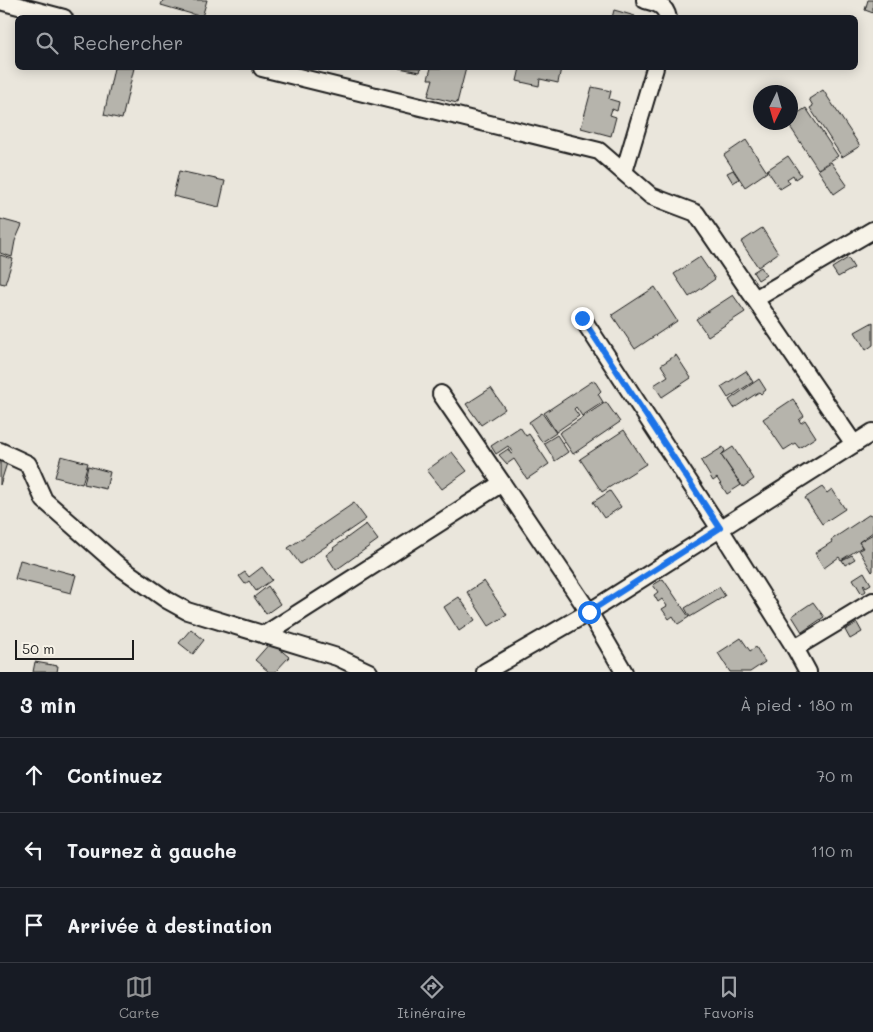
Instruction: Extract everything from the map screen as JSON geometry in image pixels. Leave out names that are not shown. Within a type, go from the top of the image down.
[{"type":"street","points":[[0,1],[53,15]]},
{"type":"street","points":[[270,70],[599,151],[651,196],[696,213],[854,444]]},
{"type":"street","points":[[624,172],[654,70]]},
{"type":"street","points":[[755,299],[873,230]]},
{"type":"street","points":[[582,318],[720,528],[808,672]]},
{"type":"street","points":[[441,394],[589,612],[624,672]]},
{"type":"street","points":[[485,672],[589,612],[873,432]]},
{"type":"street","points":[[0,452],[28,464],[44,500],[120,567],[167,600],[187,611],[338,657],[370,672]]},
{"type":"street","points":[[264,635],[502,483]]},
{"type":"street","points":[[795,648],[873,601]]},
{"type":"building","points":[[163,0],[207,0],[203,15],[195,15],[161,5]]},
{"type":"building","points":[[868,0],[873,0],[873,13],[865,10]]},
{"type":"building","points":[[614,10],[632,15],[613,15]]},
{"type":"building","points":[[114,70],[134,70],[122,119],[104,115]]},
{"type":"building","points":[[430,70],[465,70],[457,103],[428,96],[433,79],[428,79]]},
{"type":"building","points":[[520,70],[561,70],[558,83],[540,79],[539,86],[517,81]]},
{"type":"building","points":[[592,87],[611,91],[609,99],[619,102],[617,111],[612,109],[610,115],[616,117],[611,136],[581,128]]},
{"type":"building","points":[[823,90],[860,146],[842,157],[810,108],[813,106],[809,99]]},
{"type":"building","points":[[806,108],[838,156],[818,169],[792,130],[798,130],[798,113]]},
{"type":"building","points":[[746,140],[767,172],[745,187],[724,155]]},
{"type":"building","points":[[788,156],[801,175],[795,179],[793,175],[787,179],[790,183],[780,189],[767,170]]},
{"type":"building","points":[[831,162],[847,185],[834,194],[818,170]]},
{"type":"building","points":[[733,170],[739,179],[733,183],[727,173]]},
{"type":"building","points":[[179,171],[225,181],[219,207],[173,196]]},
{"type":"building","points":[[0,219],[22,225],[15,241],[12,257],[0,253]]},
{"type":"building","points":[[762,228],[778,253],[758,267],[741,242]]},
{"type":"building","points":[[0,255],[13,259],[5,284],[0,283]]},
{"type":"building","points":[[700,257],[715,279],[689,297],[674,274]]},
{"type":"building","points":[[848,258],[854,268],[838,277],[832,268]]},
{"type":"building","points":[[761,267],[766,275],[758,280],[753,272]]},
{"type":"building","points":[[655,287],[677,321],[635,349],[612,315]]},
{"type":"building","points":[[733,295],[745,312],[708,336],[696,319]]},
{"type":"building","points":[[873,322],[873,345],[866,350],[855,332]]},
{"type":"building","points":[[676,355],[691,378],[662,397],[654,385],[668,376],[661,365]]},
{"type":"building","points":[[746,371],[753,382],[728,398],[721,387]]},
{"type":"building","points":[[759,379],[766,390],[761,394],[759,392],[734,408],[729,400]]},
{"type":"building","points":[[594,380],[601,391],[598,394],[603,402],[582,416],[576,407],[574,409],[579,416],[556,432],[544,413]]},
{"type":"building","points":[[491,388],[505,409],[481,425],[466,404]]},
{"type":"building","points":[[793,399],[804,416],[799,420],[801,423],[805,420],[816,437],[799,448],[795,443],[784,450],[763,419]]},
{"type":"building","points":[[606,402],[620,422],[573,454],[559,433]]},
{"type":"building","points":[[542,413],[556,433],[542,442],[529,422]]},
{"type":"building","points":[[520,427],[526,436],[529,434],[549,464],[527,479],[514,459],[507,464],[499,455],[508,449],[511,454],[513,453],[508,446],[496,454],[491,446]]},
{"type":"building","points":[[624,430],[646,464],[602,492],[580,459]]},
{"type":"building","points":[[557,435],[568,452],[555,461],[544,443]]},
{"type":"building","points":[[723,447],[725,451],[721,455],[741,485],[727,494],[717,478],[713,481],[701,461]]},
{"type":"building","points":[[733,447],[754,479],[743,487],[721,455]]},
{"type":"building","points":[[452,452],[467,471],[442,489],[427,470]]},
{"type":"building","points":[[61,456],[88,463],[82,484],[55,477]]},
{"type":"building","points":[[0,458],[8,460],[0,485]]},
{"type":"building","points":[[88,466],[110,472],[106,489],[84,484]]},
{"type":"building","points":[[822,487],[827,493],[832,489],[845,509],[822,524],[805,498]]},
{"type":"building","points":[[610,491],[621,507],[604,518],[593,502]]},
{"type":"building","points":[[354,503],[366,519],[300,564],[288,548]]},
{"type":"building","points":[[870,514],[873,518],[873,532],[859,542],[862,547],[841,560],[839,557],[824,568],[815,553]]},
{"type":"building","points":[[366,524],[378,540],[336,570],[326,555]]},
{"type":"building","points":[[873,534],[872,572],[859,550],[863,548],[859,542]]},
{"type":"building","points":[[852,555],[855,559],[845,565],[842,560]]},
{"type":"building","points":[[20,560],[76,575],[71,593],[15,579]]},
{"type":"building","points":[[262,567],[272,580],[256,591],[249,581],[245,584],[239,576],[245,572],[249,577]]},
{"type":"building","points":[[864,572],[871,584],[866,587],[863,585],[866,591],[862,594],[853,579]]},
{"type":"building","points":[[663,579],[689,617],[678,624],[673,616],[669,619],[662,609],[667,606],[662,599],[658,602],[654,595],[658,592],[653,585]]},
{"type":"building","points":[[484,581],[507,615],[489,626],[467,592]]},
{"type":"building","points":[[268,586],[280,604],[266,614],[254,597]]},
{"type":"building","points":[[719,587],[725,596],[690,617],[685,608]]},
{"type":"building","points":[[459,597],[475,620],[459,631],[444,607]]},
{"type":"building","points":[[813,602],[824,617],[802,632],[792,616]]},
{"type":"building","points":[[857,623],[862,632],[850,639],[845,630]]},
{"type":"building","points":[[191,629],[204,640],[193,654],[179,643]]},
{"type":"building","points":[[741,638],[750,651],[756,647],[765,662],[750,672],[730,672],[718,653]]},
{"type":"building","points":[[271,642],[289,657],[275,672],[269,672],[255,660]]},
{"type":"building","points":[[35,662],[58,666],[57,672],[33,672]]},
{"type":"route","points":[[582,318],[720,528],[589,612]]}]
